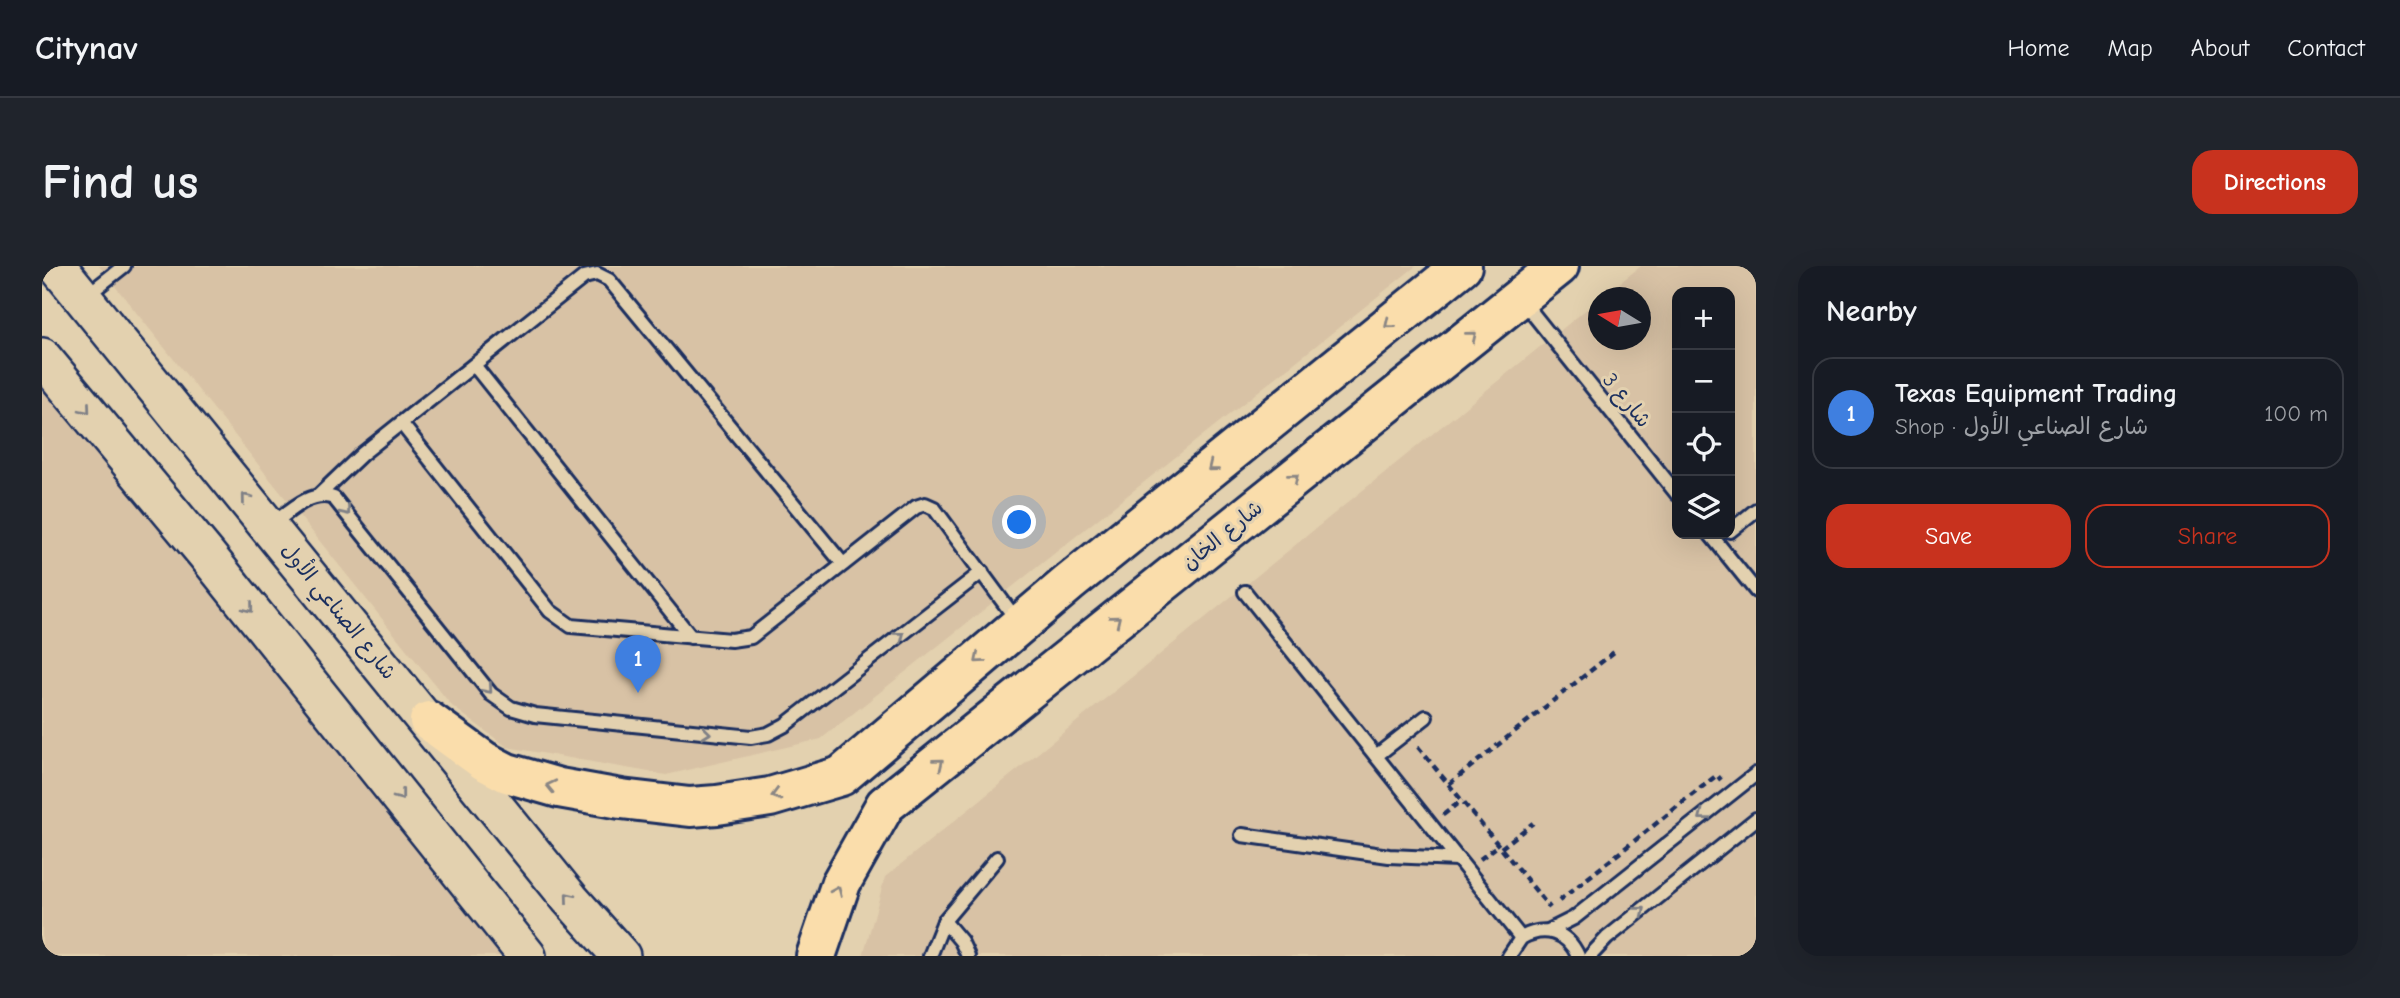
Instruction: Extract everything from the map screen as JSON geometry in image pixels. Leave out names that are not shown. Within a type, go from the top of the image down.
[{"type":"main road","name":"شارع الصناعي الأول","points":[[57,266],[570,899],[621,956]]},
{"type":"main road","points":[[429,722],[484,761],[507,773],[559,788],[621,799],[690,807],[717,805],[770,797],[841,776],[1020,624],[1462,266]]},
{"type":"main road","name":"شارع الخان","points":[[821,950],[854,856],[886,805],[1559,266]]},
{"type":"main road","points":[[42,357],[206,554],[527,956]]},
{"type":"lane","points":[[84,298],[124,266]]},
{"type":"lane","points":[[269,526],[319,495],[346,467],[584,277],[603,276],[843,564]]},
{"type":"lane","name":"شارع 3","points":[[1520,298],[1672,488]]},
{"type":"lane","points":[[474,365],[691,637]]},
{"type":"lane","points":[[401,423],[556,617],[579,628],[741,640],[751,637],[916,507],[925,504],[934,508],[1020,624]]},
{"type":"lane","points":[[319,495],[334,498],[340,503],[491,694],[511,708],[535,715],[751,737],[768,734],[785,725],[982,572]]},
{"type":"lane","points":[[1735,525],[1756,510]]},
{"type":"lane","points":[[1723,539],[1756,592]]},
{"type":"lane","points":[[1245,592],[1521,938]]},
{"type":"lane","points":[[1376,756],[1426,717]]},
{"type":"lane","points":[[1509,956],[1521,938],[1548,931],[1586,909],[1756,774]]},
{"type":"lane","points":[[1590,956],[1607,938],[1756,819]]},
{"type":"lane","points":[[1242,835],[1389,856],[1457,859]]},
{"type":"lane","points":[[930,956],[944,921],[997,858]]},
{"type":"lane","points":[[944,921],[961,941],[968,956]]},
{"type":"lane","points":[[1548,931],[1560,934],[1571,943],[1578,956]]},
{"type":"path","points":[[1449,784],[1614,652]]},
{"type":"path","points":[[1407,732],[1550,908],[1717,775],[1732,793]]},
{"type":"path","points":[[1501,848],[1533,823]]},
{"type":"shaded area","points":[[99,266],[1416,266],[821,739],[666,775],[507,747],[452,706]]},
{"type":"shaded area","points":[[1641,266],[1756,266],[1756,956],[863,956],[885,877],[1588,308],[1588,350],[1651,350],[1651,287],[1615,287]]},
{"type":"shaded area","points":[[42,352],[534,956],[42,956]]},
{"type":"place","name":"Texas Equipment Trading","points":[[638,693]]}]
